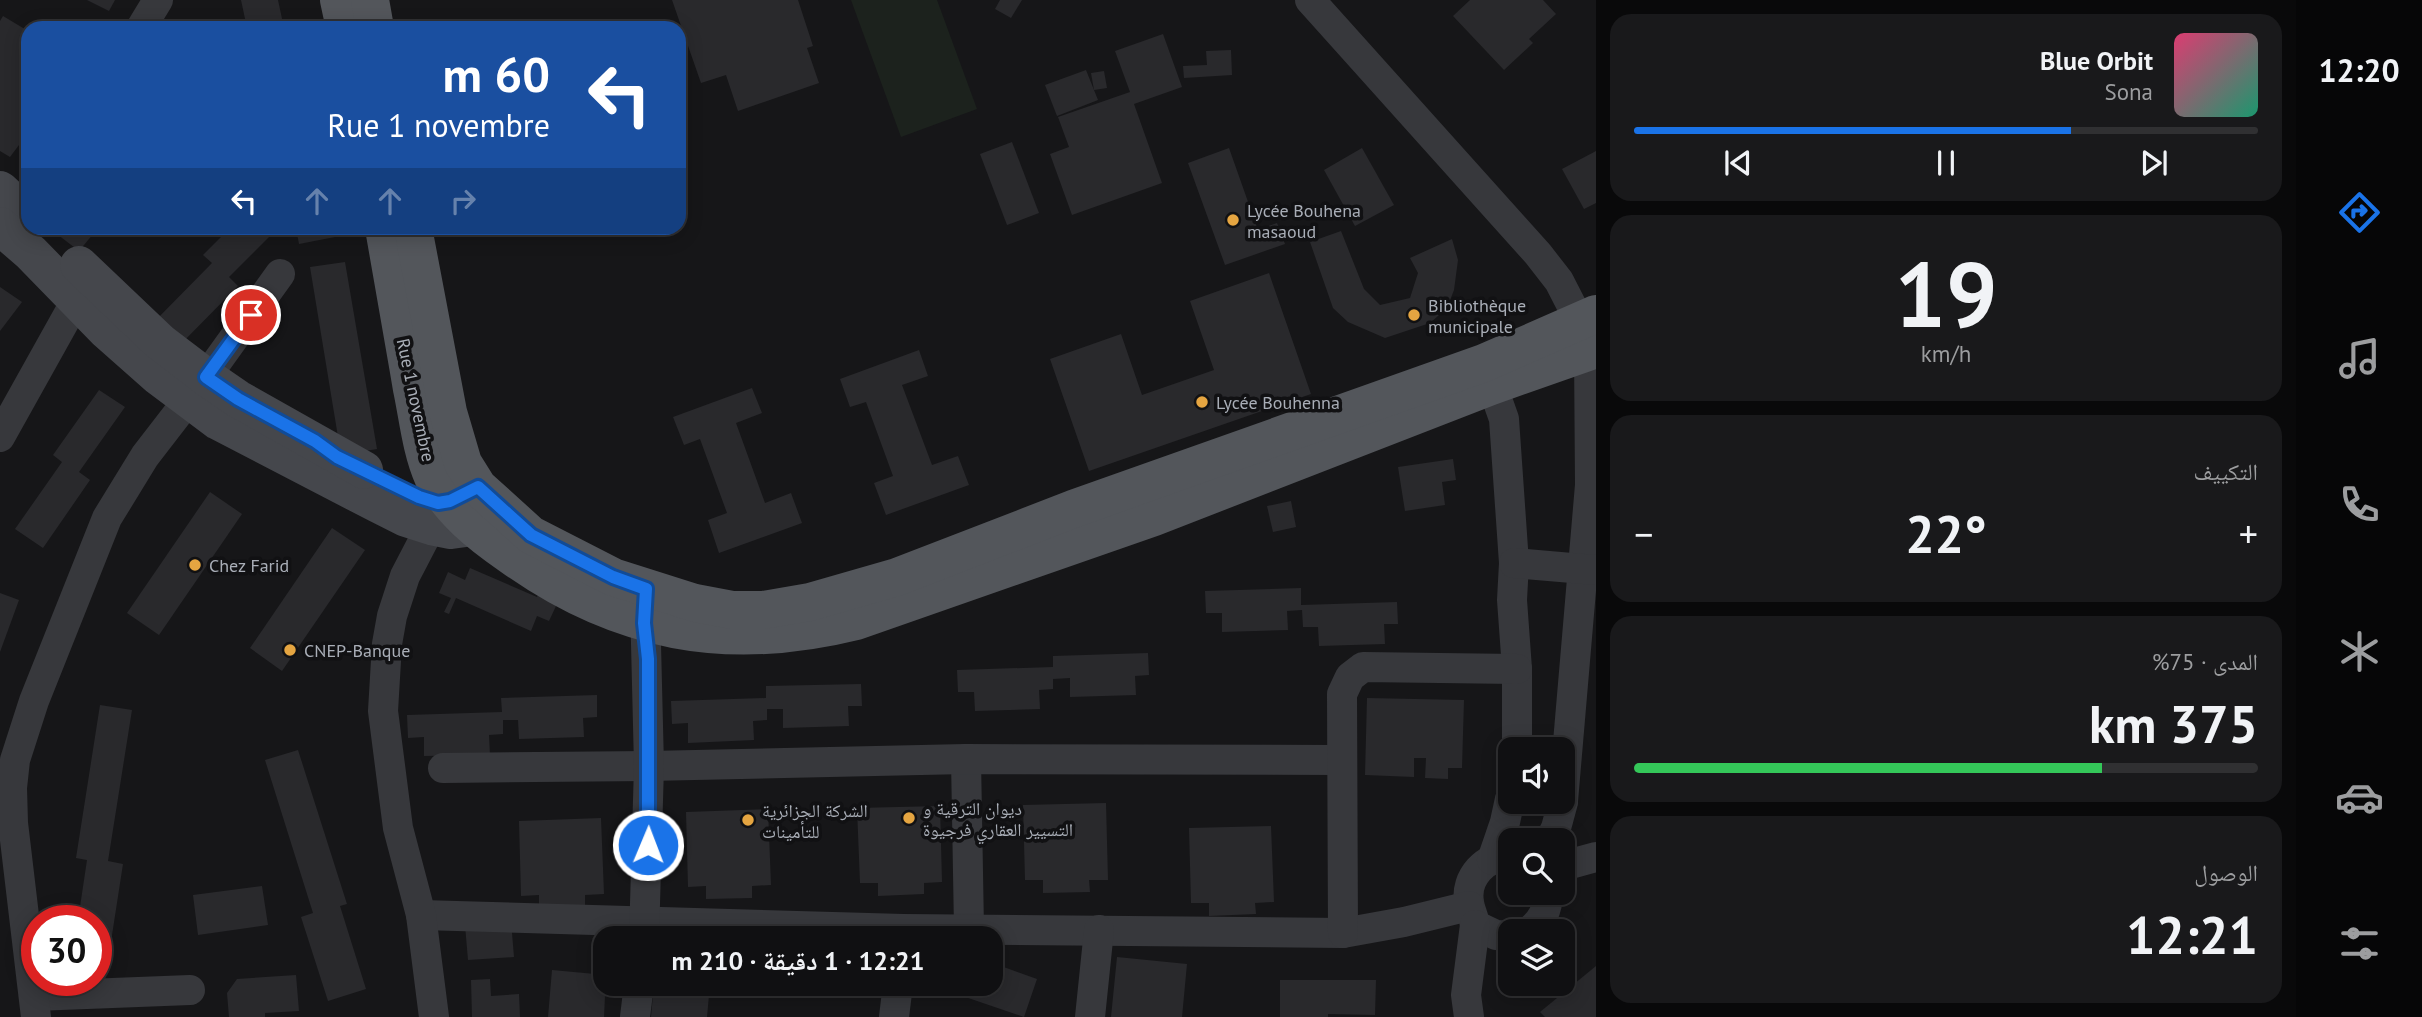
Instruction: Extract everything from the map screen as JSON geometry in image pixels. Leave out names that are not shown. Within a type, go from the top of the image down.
[{"type":"main road","points":[[339,0],[344,21]]},
{"type":"main road","points":[[370,0],[374,21]]},
{"type":"main road","points":[[0,190],[21,210]]},
{"type":"main road","points":[[0,226],[158,376],[198,387]]},
{"type":"main road","points":[[48,235],[160,342],[198,387],[218,421],[274,452],[406,517],[462,509]]},
{"type":"main road","name":"Rue 1 novembre","points":[[385,235],[421,434],[433,476],[462,509],[526,567],[606,610],[645,606],[761,635],[815,631],[856,621],[1154,517],[1488,374],[1590,334]]},
{"type":"main road","name":"Rue 1 novembre","points":[[414,235],[448,412],[463,463],[462,509]]},
{"type":"street","points":[[145,21],[158,0]]},
{"type":"street","points":[[1310,0],[1530,245],[1559,281],[1590,334],[1590,570],[1570,737]]},
{"type":"street","points":[[190,990],[36,1007],[6,786],[33,701],[107,518],[145,456],[280,274]]},
{"type":"street","points":[[0,437],[77,299]]},
{"type":"street","points":[[1488,374],[1504,419],[1514,563],[1512,600],[1517,669],[1517,737]]},
{"type":"street","points":[[434,1017],[421,915],[398,828],[383,711],[387,644],[392,616],[405,576],[462,509]]},
{"type":"street","points":[[1514,563],[1590,570]]},
{"type":"street","points":[[645,606],[649,766],[645,926]]},
{"type":"street","points":[[1343,933],[1342,694],[1350,677],[1363,667],[1517,669]]},
{"type":"street","points":[[443,768],[966,759],[1341,760]]},
{"type":"street","points":[[966,759],[969,926]]},
{"type":"street","points":[[1575,863],[1596,857]]},
{"type":"street","points":[[1469,1017],[1466,995],[1472,915],[1468,893],[1472,879],[1480,868],[1498,860]]},
{"type":"street","points":[[421,915],[593,927]]},
{"type":"street","points":[[1003,929],[1343,933],[1404,922],[1472,915],[1498,935]]},
{"type":"street","points":[[1090,1017],[1099,930]]},
{"type":"street","points":[[635,1017],[638,996]]},
{"type":"street","points":[[894,1017],[897,996]]},
{"type":"shaded area","points":[[851,0],[937,0],[977,109],[901,137]]},
{"type":"building","points":[[87,0],[115,0],[109,11]]},
{"type":"building","points":[[241,0],[278,0],[282,21],[246,21]]},
{"type":"building","points":[[672,0],[798,0],[813,46],[807,48],[819,83],[738,111],[726,75],[701,83],[686,40],[686,21],[679,21]]},
{"type":"building","points":[[1000,0],[1022,0],[1011,18],[995,9]]},
{"type":"building","points":[[1470,0],[1543,0],[1556,14],[1529,39],[1533,43],[1504,70],[1453,16]]},
{"type":"building","points":[[3,16],[21,27],[21,142],[10,157],[0,151],[0,21]]},
{"type":"building","points":[[1163,34],[1182,87],[1134,104],[1162,183],[1072,215],[1050,154],[1069,147],[1058,117],[1130,92],[1115,51]]},
{"type":"building","points":[[1231,50],[1232,75],[1184,78],[1183,66],[1207,65],[1206,51]]},
{"type":"building","points":[[1086,70],[1098,100],[1057,116],[1045,85]]},
{"type":"building","points":[[1104,71],[1107,88],[1094,90],[1091,73]]},
{"type":"building","points":[[1012,142],[1039,213],[1007,225],[980,154]]},
{"type":"building","points":[[1229,148],[1258,230],[1277,223],[1285,244],[1225,265],[1188,163]]},
{"type":"building","points":[[1362,148],[1394,205],[1355,226],[1324,170]]},
{"type":"building","points":[[1596,151],[1596,203],[1584,209],[1562,169]]},
{"type":"building","points":[[1341,231],[1364,289],[1380,305],[1410,298],[1418,273],[1410,258],[1452,239],[1458,260],[1454,290],[1447,308],[1430,323],[1385,338],[1348,322],[1333,308],[1310,242]]},
{"type":"building","points":[[58,235],[92,235],[79,251]]},
{"type":"building","points":[[223,235],[271,235],[229,277],[238,286],[177,348],[152,324],[212,263],[203,255]]},
{"type":"building","points":[[297,235],[335,235],[335,237],[299,244]]},
{"type":"building","points":[[345,262],[377,449],[341,455],[310,267]]},
{"type":"building","points":[[1269,273],[1311,394],[1089,471],[1050,359],[1121,334],[1142,395],[1214,370],[1190,301]]},
{"type":"building","points":[[0,287],[22,302],[0,331]]},
{"type":"building","points":[[919,350],[928,376],[902,385],[932,465],[958,456],[969,485],[886,515],[874,483],[893,476],[866,402],[850,407],[840,379]]},
{"type":"building","points":[[752,388],[762,413],[736,423],[765,503],[791,493],[802,523],[719,553],[708,520],[727,513],[700,439],[684,445],[673,417]]},
{"type":"building","points":[[99,390],[125,407],[79,472],[90,480],[43,548],[15,529],[62,462],[53,455]]},
{"type":"building","points":[[1453,459],[1456,480],[1442,482],[1445,505],[1405,511],[1398,467]]},
{"type":"building","points":[[210,492],[242,514],[159,635],[127,613]]},
{"type":"building","points":[[1291,501],[1296,527],[1273,532],[1267,506]]},
{"type":"building","points":[[332,528],[365,550],[282,671],[250,648]]},
{"type":"building","points":[[470,568],[557,604],[549,621],[537,616],[531,631],[456,598],[449,614],[444,612],[451,598],[439,593],[448,572],[465,580]]},
{"type":"building","points":[[1301,588],[1301,605],[1397,602],[1398,624],[1384,624],[1385,644],[1319,646],[1318,627],[1303,627],[1302,610],[1287,611],[1288,630],[1222,632],[1222,613],[1206,613],[1205,591]]},
{"type":"building","points":[[0,593],[19,600],[0,652]]},
{"type":"building","points":[[1148,653],[1149,675],[1135,676],[1136,695],[1070,697],[1070,678],[1053,679],[1053,689],[1039,690],[1040,709],[975,711],[974,692],[958,692],[957,670],[1053,667],[1053,656]]},
{"type":"building","points":[[861,684],[862,706],[848,706],[849,726],[783,728],[783,709],[767,709],[767,720],[753,721],[754,740],[688,743],[688,723],[672,724],[671,701],[766,698],[766,686]]},
{"type":"building","points":[[597,695],[597,717],[583,718],[584,737],[519,739],[518,720],[503,720],[503,734],[489,735],[490,755],[424,756],[424,737],[408,738],[407,715],[502,712],[501,698]]},
{"type":"building","points":[[1367,698],[1464,700],[1462,768],[1448,768],[1448,779],[1425,778],[1426,758],[1414,758],[1414,777],[1365,775]]},
{"type":"building","points":[[100,705],[132,710],[108,861],[123,864],[112,935],[112,905],[80,905],[87,860],[76,858]]},
{"type":"building","points":[[298,750],[347,904],[340,906],[366,989],[328,1001],[301,917],[313,913],[265,760]]},
{"type":"building","points":[[1106,803],[1108,880],[1089,880],[1090,892],[1043,893],[1043,880],[1025,880],[1023,805]]},
{"type":"building","points":[[940,806],[942,882],[924,883],[924,894],[878,896],[878,883],[860,883],[857,808]]},
{"type":"building","points":[[768,809],[771,885],[752,886],[752,898],[706,899],[706,886],[688,887],[686,812]]},
{"type":"building","points":[[601,818],[604,894],[585,895],[585,907],[539,908],[539,895],[521,896],[519,821]]},
{"type":"building","points":[[1271,826],[1274,902],[1255,903],[1256,914],[1209,916],[1209,903],[1191,903],[1189,828]]},
{"type":"building","points":[[262,886],[268,925],[198,935],[193,895]]},
{"type":"building","points":[[511,921],[514,957],[468,960],[465,925]]},
{"type":"building","points":[[1117,957],[1187,964],[1182,1017],[1111,1017]]},
{"type":"building","points":[[1596,966],[1596,1017],[1545,1017],[1540,1012],[1559,996],[1575,996],[1575,983]]},
{"type":"building","points":[[1003,967],[1037,979],[1024,1017],[962,996],[1003,996]]},
{"type":"building","points":[[552,970],[593,974],[593,996],[605,996],[604,1017],[548,1017]]},
{"type":"building","points":[[296,975],[299,1011],[265,1013],[265,1017],[229,1017],[227,993],[237,979]]},
{"type":"building","points":[[490,979],[491,996],[519,994],[520,1017],[472,1017],[471,980]]},
{"type":"building","points":[[1280,980],[1376,980],[1375,1015],[1280,1017]]},
{"type":"building","points":[[653,996],[709,996],[707,1017],[651,1017]]},
{"type":"place","name":"Lycée Bouhena masaoud","points":[[1233,220]]},
{"type":"place","name":"Bibliothèque municipale","points":[[1414,315]]},
{"type":"place","name":"Lycée Bouhenna","points":[[1202,402]]},
{"type":"place","name":"Chez Farid","points":[[195,565]]},
{"type":"place","name":"CNEP-Banque","points":[[290,650]]},
{"type":"place","name":"ديوان الترقية و التسيير العقاري فرجيوة","points":[[909,818]]},
{"type":"place","name":"الشركة الجزائرية للتأمينات","points":[[748,820]]},
{"type":"route","points":[[251,315],[206,377],[238,399],[315,441],[337,457],[419,497],[438,503],[450,501],[478,487],[531,535],[613,577],[646,589],[644,623],[648,659],[648,845]]}]
